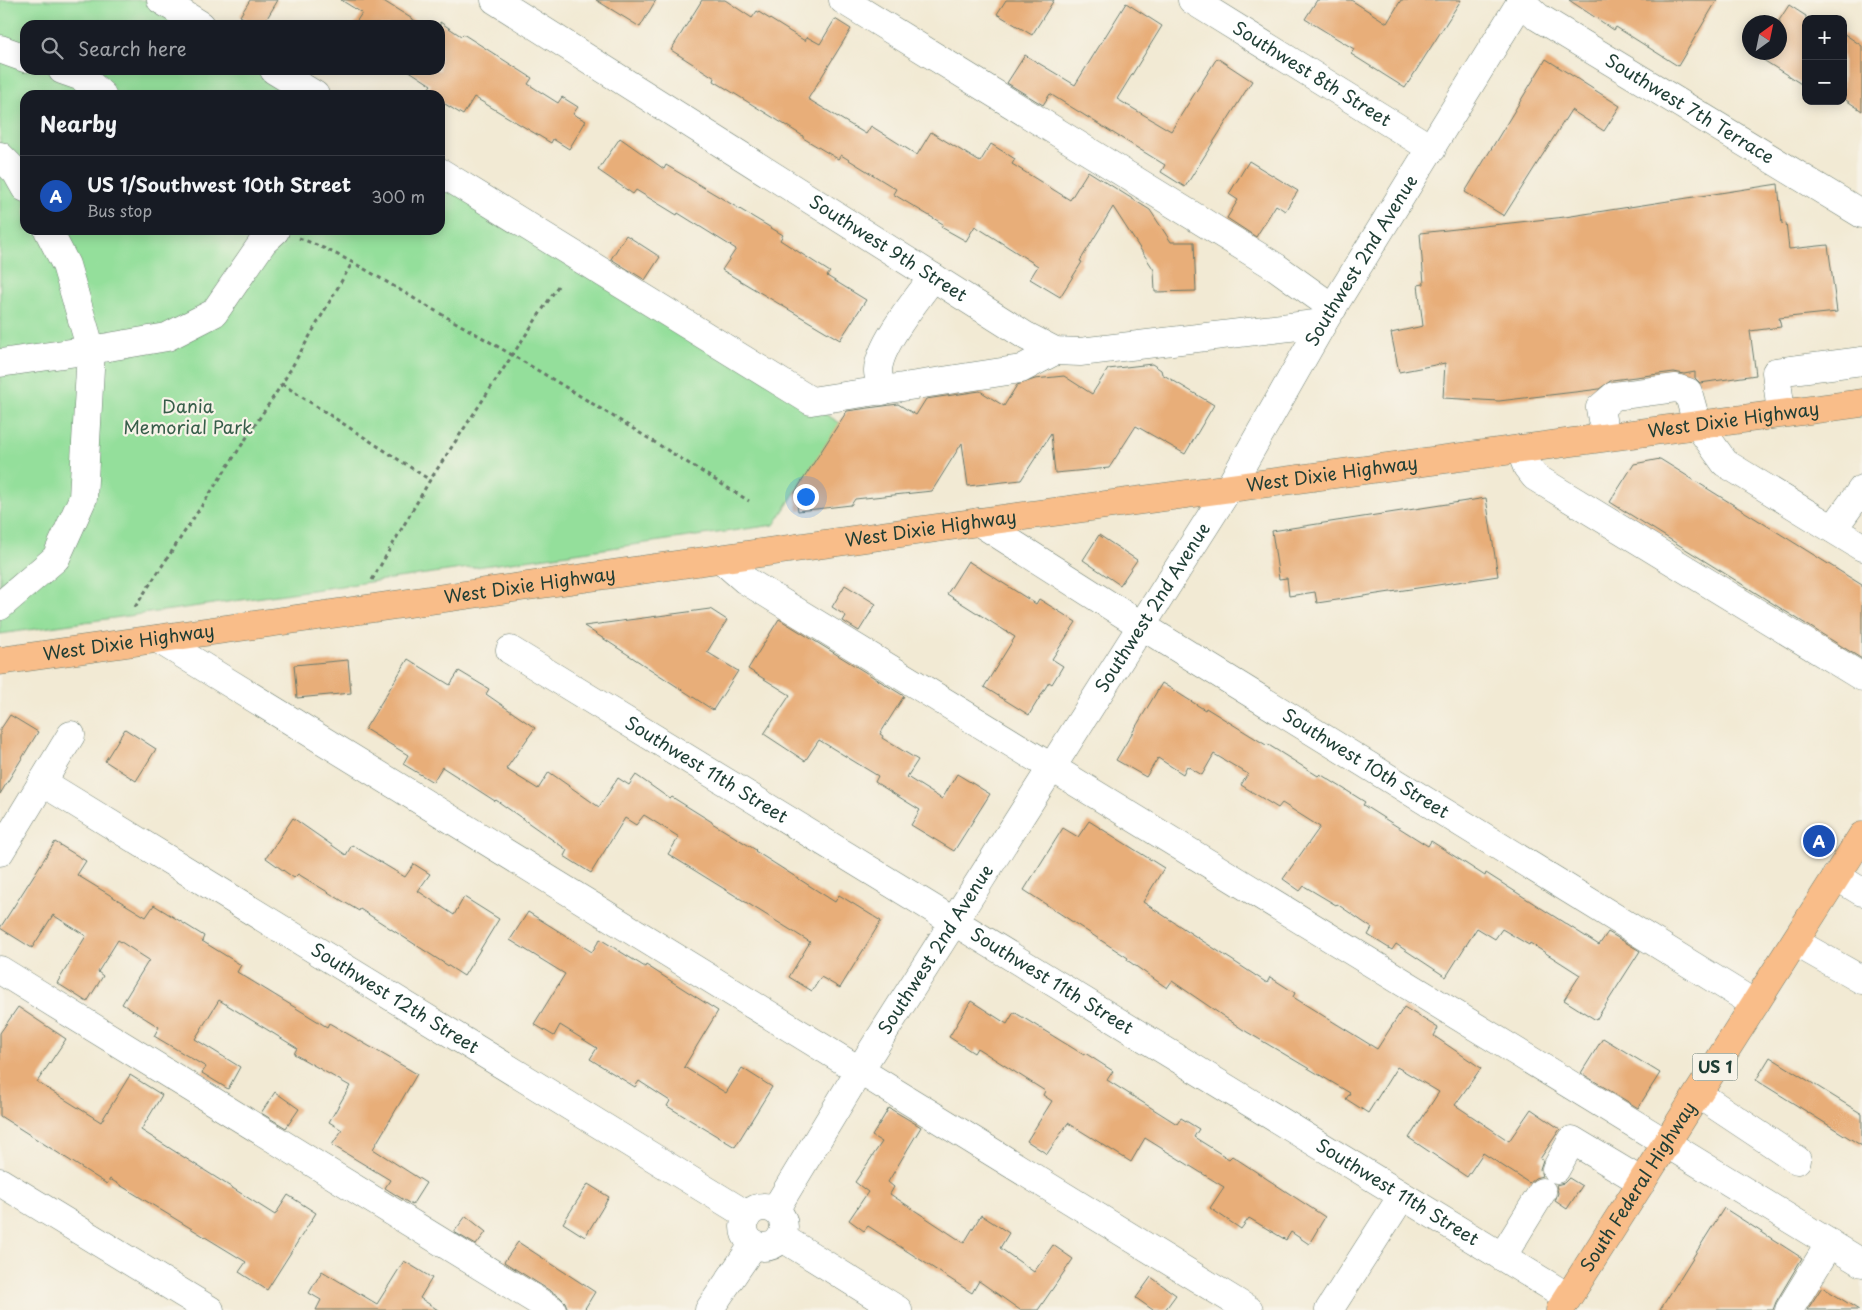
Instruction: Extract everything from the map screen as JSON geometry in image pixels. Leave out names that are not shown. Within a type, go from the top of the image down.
[{"type":"main road","name":"West Dixie Highway","points":[[2,657],[158,639],[979,522],[1862,403]]},
{"type":"main road","name":"South Federal Highway","points":[[1564,1304],[1862,837]]},
{"type":"street","points":[[161,0],[193,20]]},
{"type":"street","name":"Southwest 9th Street","points":[[495,0],[1026,336],[1055,351],[1080,352],[1328,316]]},
{"type":"street","points":[[843,0],[1276,267],[1328,316]]},
{"type":"street","name":"Southwest 8th Street","points":[[1192,0],[1432,149]]},
{"type":"street","name":"Southwest 2nd Avenue","points":[[776,1210],[859,1071],[1229,488],[1328,316],[1521,1]]},
{"type":"street","name":"Southwest 7th Terrace","points":[[1521,1],[1538,17],[1862,214]]},
{"type":"street","points":[[0,49],[20,56]]},
{"type":"street","points":[[76,75],[82,77],[96,90]]},
{"type":"street","points":[[282,75],[307,90]]},
{"type":"street","points":[[0,156],[16,172],[20,179]]},
{"type":"street","points":[[445,175],[812,401],[1021,369],[1055,351]]},
{"type":"street","points":[[0,606],[56,558],[82,498],[90,350],[66,265],[51,235]]},
{"type":"street","points":[[0,362],[167,337],[214,314],[262,235]]},
{"type":"street","points":[[882,390],[878,372],[882,354],[909,310],[933,277]]},
{"type":"street","points":[[1781,413],[1776,372],[1862,361]]},
{"type":"street","points":[[1606,437],[1600,408],[1614,396],[1676,388],[1688,392],[1697,424],[1725,463],[1862,547]]},
{"type":"street","points":[[1520,449],[1527,467],[1535,477],[1862,677]]},
{"type":"street","points":[[1833,529],[1862,489]]},
{"type":"street","name":"Southwest 10th Street","points":[[979,522],[1142,626],[1755,1004]]},
{"type":"street","points":[[720,559],[745,580],[1862,1263]]},
{"type":"street","points":[[158,639],[1249,1310]]},
{"type":"street","name":"Southwest 11th Street","points":[[510,650],[953,923],[1502,1257],[1564,1304]]},
{"type":"street","points":[[0,852],[71,736]]},
{"type":"street","name":"Southwest 12th Street","points":[[42,782],[747,1215]]},
{"type":"street","points":[[1836,876],[1862,892]]},
{"type":"street","points":[[1795,942],[1862,980]]},
{"type":"street","points":[[0,970],[552,1310]]},
{"type":"street","points":[[1698,1094],[1797,1160]]},
{"type":"street","points":[[1556,1169],[1572,1140],[1642,1182]]},
{"type":"street","points":[[0,1182],[210,1310]]},
{"type":"street","points":[[1502,1257],[1542,1192]]},
{"type":"street","points":[[1329,1310],[1402,1196]]},
{"type":"street","points":[[762,1206],[776,1210],[784,1220],[781,1238],[776,1244],[770,1246],[763,1247],[754,1244],[746,1237],[744,1231],[743,1224],[747,1215],[755,1208],[762,1206]]},
{"type":"street","points":[[781,1238],[898,1310]]},
{"type":"street","points":[[1789,1310],[1830,1243]]},
{"type":"street","points":[[709,1310],[754,1244]]},
{"type":"path","points":[[268,235],[316,244],[352,263],[514,355],[749,501]]},
{"type":"path","points":[[135,607],[282,384],[352,263]]},
{"type":"path","points":[[372,580],[430,480],[558,286]]},
{"type":"path","points":[[282,384],[430,480]]},
{"type":"green space","name":"Dania Memorial Park","points":[[0,0],[151,0],[183,20],[20,20],[20,75],[273,75],[298,90],[20,90],[20,235],[445,235],[445,180],[840,423],[774,525],[0,634]]},
{"type":"building","points":[[250,0],[278,0],[266,20],[246,20],[240,16]]},
{"type":"building","points":[[341,0],[382,0],[414,20],[357,20],[362,13]]},
{"type":"building","points":[[596,0],[656,0],[640,27]]},
{"type":"building","points":[[702,0],[725,0],[752,18],[757,11],[805,41],[807,37],[820,44],[835,19],[851,29],[808,99],[866,134],[871,126],[917,155],[931,132],[980,162],[991,144],[1015,159],[1012,164],[1070,200],[1088,171],[1150,210],[1171,242],[1194,242],[1196,291],[1155,292],[1154,270],[1113,207],[1060,297],[1030,279],[1038,266],[975,226],[966,241],[941,227],[943,224],[893,194],[896,189],[841,155],[838,159],[803,138],[803,136],[714,81],[715,78],[671,50]]},
{"type":"building","points":[[1006,0],[1054,0],[1032,35],[997,14]]},
{"type":"building","points":[[1317,0],[1351,0],[1387,23],[1401,0],[1461,0],[1405,88],[1351,54],[1354,49],[1305,19]]},
{"type":"building","points":[[1569,0],[1717,0],[1678,66],[1616,27],[1614,30]]},
{"type":"building","points":[[1126,3],[1162,26],[1117,99],[1171,131],[1217,58],[1252,81],[1185,187],[1161,172],[1165,165],[1050,94],[1043,105],[1007,83],[1025,55],[1075,85]]},
{"type":"building","points":[[1789,5],[1804,15],[1802,15],[1802,84],[1763,60],[1787,60],[1787,15],[1783,15]]},
{"type":"building","points":[[445,25],[461,36],[463,34],[532,78],[528,84],[558,103],[562,97],[578,107],[573,114],[586,121],[569,149],[553,139],[551,143],[474,97],[463,115],[445,104],[445,90],[427,90],[431,85],[416,75],[445,75]]},
{"type":"building","points":[[1847,36],[1862,46],[1862,111],[1847,101]]},
{"type":"building","points":[[1546,59],[1620,106],[1604,131],[1571,110],[1504,216],[1465,192]]},
{"type":"building","points":[[620,138],[664,169],[666,165],[783,235],[780,240],[830,272],[827,276],[866,300],[840,340],[722,270],[736,249],[678,213],[677,215],[636,190],[633,194],[598,170]]},
{"type":"building","points":[[1249,161],[1298,191],[1285,211],[1276,205],[1256,237],[1227,218],[1238,200],[1229,194]]},
{"type":"building","points":[[1778,184],[1782,224],[1786,223],[1789,249],[1828,245],[1837,312],[1779,318],[1781,327],[1750,331],[1756,375],[1700,383],[1695,378],[1695,372],[1684,374],[1674,372],[1612,380],[1599,389],[1499,401],[1443,398],[1445,363],[1399,372],[1391,333],[1423,326],[1418,285],[1424,284],[1420,233],[1565,217]]},
{"type":"building","points":[[626,235],[660,257],[645,280],[611,259]]},
{"type":"building","points":[[1152,364],[1161,370],[1162,374],[1214,405],[1185,454],[1136,426],[1109,468],[1055,473],[1051,434],[1021,480],[968,486],[962,443],[932,491],[855,499],[851,505],[798,511],[795,492],[847,411],[898,404],[916,415],[926,399],[980,391],[1004,406],[1017,385],[1035,379],[1064,376],[1092,394],[1108,369]]},
{"type":"building","points":[[1660,459],[1862,585],[1862,659],[1610,502],[1634,464]]},
{"type":"building","points":[[1486,498],[1498,576],[1317,603],[1315,592],[1289,596],[1287,578],[1279,579],[1272,531]]},
{"type":"building","points":[[1099,535],[1137,560],[1120,585],[1083,560]]},
{"type":"building","points":[[968,561],[1036,604],[1039,599],[1076,622],[1052,659],[1063,666],[1052,684],[1049,682],[1029,715],[984,687],[1015,637],[947,594]]},
{"type":"building","points":[[845,585],[876,604],[859,631],[843,621],[846,616],[832,607]]},
{"type":"building","points":[[710,609],[727,620],[707,652],[738,671],[713,710],[584,626]]},
{"type":"building","points":[[779,619],[904,696],[880,734],[883,736],[882,738],[918,760],[907,777],[942,799],[957,774],[990,794],[954,851],[911,825],[920,810],[875,782],[878,776],[819,740],[805,761],[764,734],[790,695],[748,669]]},
{"type":"building","points":[[408,659],[450,685],[459,671],[489,689],[486,694],[535,728],[506,769],[538,789],[549,772],[599,807],[618,778],[629,785],[636,775],[670,799],[672,797],[835,902],[839,895],[881,921],[840,988],[821,977],[812,991],[789,977],[810,942],[668,854],[679,837],[644,815],[636,825],[625,818],[591,873],[564,856],[567,850],[496,800],[442,767],[433,782],[403,764],[408,755],[365,729]]},
{"type":"building","points":[[348,660],[351,693],[297,698],[294,665]]},
{"type":"building","points":[[1162,683],[1318,776],[1320,774],[1365,802],[1363,805],[1428,846],[1431,841],[1485,876],[1486,873],[1599,945],[1608,932],[1640,951],[1596,1020],[1564,1000],[1580,975],[1530,943],[1529,945],[1502,929],[1495,939],[1477,928],[1446,977],[1396,944],[1392,950],[1368,935],[1372,928],[1337,904],[1304,886],[1300,891],[1283,879],[1320,827],[1282,803],[1278,808],[1241,785],[1248,774],[1214,754],[1202,775],[1187,766],[1183,774],[1158,758],[1146,777],[1116,760]]},
{"type":"building","points":[[10,715],[38,732],[0,794],[0,730]]},
{"type":"building","points":[[125,729],[156,749],[136,781],[105,761]]},
{"type":"building","points":[[293,818],[346,855],[352,845],[405,877],[414,864],[430,874],[418,891],[454,915],[464,897],[499,919],[464,976],[360,909],[359,911],[298,874],[294,878],[266,858]]},
{"type":"building","points":[[1089,821],[1164,868],[1143,902],[1267,983],[1270,977],[1295,993],[1293,997],[1377,1049],[1404,1007],[1438,1028],[1434,1036],[1481,1068],[1455,1105],[1509,1141],[1531,1109],[1560,1129],[1540,1159],[1543,1160],[1540,1169],[1542,1176],[1535,1178],[1529,1183],[1483,1153],[1467,1177],[1409,1138],[1439,1092],[1397,1067],[1368,1113],[1346,1099],[1350,1093],[1242,1029],[1172,981],[1167,988],[1127,960],[1128,958],[1024,890],[1063,828],[1078,837]]},
{"type":"building","points":[[55,842],[86,861],[77,875],[146,917],[154,905],[204,936],[202,941],[241,965],[237,972],[327,1027],[329,1023],[417,1074],[373,1149],[426,1183],[412,1205],[385,1188],[390,1180],[332,1145],[342,1130],[329,1122],[350,1086],[294,1054],[297,1048],[219,1000],[195,1039],[240,1067],[228,1089],[202,1073],[206,1067],[154,1036],[159,1027],[122,1004],[149,960],[118,940],[98,972],[103,976],[87,1002],[57,983],[86,936],[53,915],[32,948],[0,928]]},
{"type":"building","points":[[528,912],[592,952],[600,939],[645,967],[646,965],[718,1011],[684,1067],[726,1093],[742,1068],[772,1087],[735,1147],[667,1106],[670,1101],[639,1081],[635,1087],[590,1059],[597,1048],[560,1025],[554,1036],[534,1024],[565,974],[510,940]]},
{"type":"building","points":[[971,1001],[1007,1024],[1014,1012],[1084,1055],[1085,1053],[1113,1071],[1107,1080],[1177,1124],[1181,1118],[1199,1129],[1194,1137],[1229,1159],[1232,1156],[1325,1217],[1309,1244],[1291,1232],[1286,1240],[1249,1218],[1241,1229],[1210,1208],[1224,1187],[1145,1138],[1131,1162],[1068,1123],[1047,1154],[1027,1141],[1052,1101],[1043,1095],[1045,1091],[977,1048],[974,1053],[949,1037]]},
{"type":"building","points":[[18,1007],[66,1039],[37,1082],[101,1122],[130,1075],[162,1095],[141,1130],[275,1215],[288,1195],[316,1213],[267,1290],[239,1272],[246,1262],[110,1179],[107,1184],[0,1116],[0,1033]]},
{"type":"building","points":[[1603,1038],[1660,1073],[1638,1108],[1581,1073]]},
{"type":"building","points":[[1770,1057],[1862,1114],[1862,1146],[1756,1080]]},
{"type":"building","points":[[275,1092],[299,1109],[286,1128],[261,1113]]},
{"type":"building","points":[[889,1108],[921,1127],[888,1182],[894,1187],[890,1194],[964,1243],[981,1215],[1009,1233],[1000,1248],[1034,1272],[1053,1245],[1073,1259],[1038,1310],[1020,1310],[979,1281],[972,1293],[868,1226],[864,1231],[849,1220],[868,1192],[855,1182],[882,1142],[872,1136]]},
{"type":"building","points":[[1569,1178],[1582,1186],[1567,1209],[1555,1201],[1558,1193],[1556,1185],[1564,1183]]},
{"type":"building","points":[[588,1184],[609,1197],[585,1237],[563,1223]]},
{"type":"building","points":[[1724,1208],[1802,1258],[1773,1310],[1660,1310]]},
{"type":"building","points":[[466,1216],[486,1232],[476,1245],[454,1232]]},
{"type":"building","points":[[518,1242],[595,1292],[584,1310],[568,1310],[565,1302],[560,1297],[504,1262]]},
{"type":"building","points":[[404,1261],[432,1278],[420,1298],[438,1310],[316,1310],[321,1300],[309,1293],[322,1271],[377,1304]]},
{"type":"building","points":[[1151,1277],[1176,1295],[1165,1310],[1153,1310],[1136,1298]]},
{"type":"building","points":[[1822,1287],[1859,1310],[1807,1310]]},
{"type":"place","name":"US 1/Southwest 10th Street","points":[[1819,841]]}]
